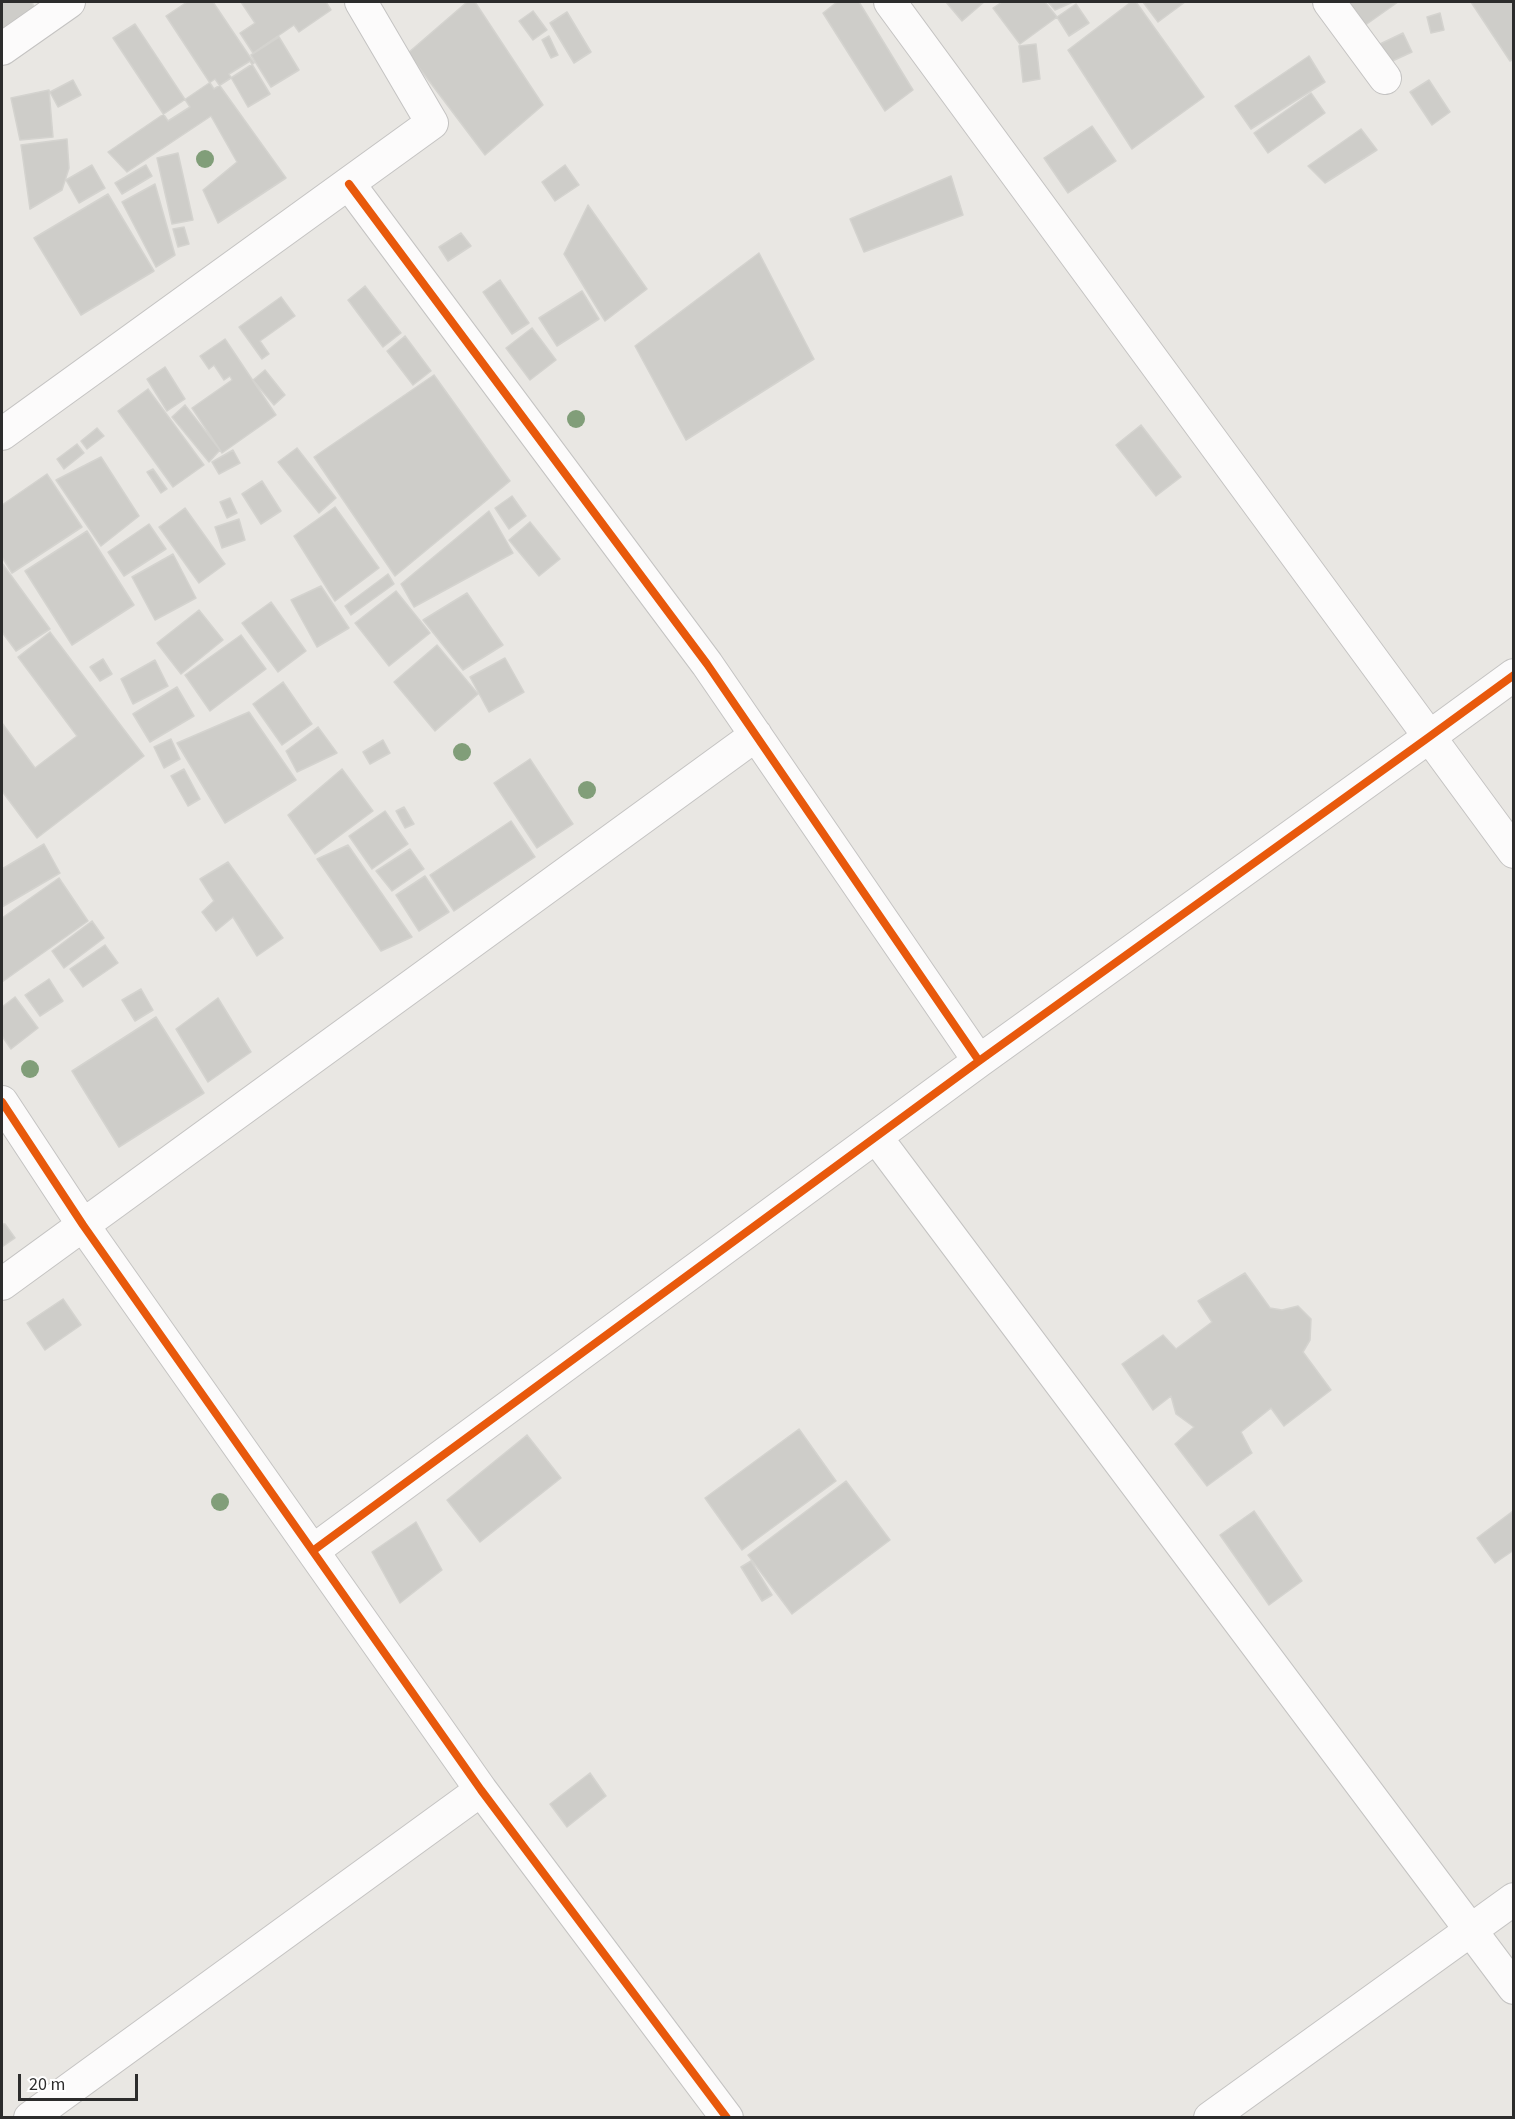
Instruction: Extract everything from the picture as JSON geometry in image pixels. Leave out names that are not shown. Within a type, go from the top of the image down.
[{"type":"street","points":[[2,49],[69,2]]},
{"type":"street","points":[[3,428],[432,123],[361,2]]},
{"type":"street","points":[[890,2],[1514,852]]},
{"type":"street","points":[[1329,2],[1385,78]]},
{"type":"street","points":[[349,184],[707,664],[980,1061]]},
{"type":"street","points":[[314,1550],[980,1061],[1430,738],[1514,675]]},
{"type":"street","points":[[2,1284],[756,735]]},
{"type":"street","points":[[2,1102],[83,1225],[481,1790],[727,2118]]},
{"type":"street","points":[[876,1137],[1514,1988]]},
{"type":"street","points":[[30,2118],[481,1790]]},
{"type":"street","points":[[1218,2115],[1514,1899]]},
{"type":"building","points":[[2,2],[32,2],[34,7],[2,32]]},
{"type":"building","points":[[187,2],[213,2],[254,63],[214,89],[166,16]]},
{"type":"building","points":[[241,2],[326,2],[331,10],[299,32],[294,25],[253,53],[240,33],[255,23]]},
{"type":"building","points":[[467,2],[475,2],[543,105],[485,155],[408,53]]},
{"type":"building","points":[[837,2],[859,2],[913,90],[885,111],[823,13]]},
{"type":"building","points":[[946,2],[984,2],[962,21]]},
{"type":"building","points":[[1002,2],[1045,2],[1057,17],[1020,44],[993,8]]},
{"type":"building","points":[[1048,2],[1073,2],[1055,10]]},
{"type":"building","points":[[1131,2],[1136,2],[1204,97],[1132,149],[1068,50]]},
{"type":"building","points":[[1143,2],[1185,2],[1158,22]]},
{"type":"building","points":[[1346,2],[1398,2],[1364,26]]},
{"type":"building","points":[[1471,2],[1514,2],[1514,59],[1510,61]]},
{"type":"building","points":[[1076,4],[1089,23],[1069,36],[1057,17]]},
{"type":"building","points":[[533,11],[547,30],[533,40],[519,21]]},
{"type":"building","points":[[567,12],[591,52],[574,63],[550,23]]},
{"type":"building","points":[[1440,13],[1444,30],[1431,33],[1427,17]]},
{"type":"building","points":[[135,24],[190,107],[168,121],[113,38]]},
{"type":"building","points":[[1403,33],[1412,52],[1388,63],[1380,44]]},
{"type":"building","points":[[549,36],[558,55],[551,58],[542,40]]},
{"type":"building","points":[[279,37],[299,70],[271,87],[251,55]]},
{"type":"building","points":[[1036,44],[1040,79],[1023,82],[1019,46]]},
{"type":"building","points":[[1309,56],[1325,82],[1251,129],[1235,106]]},
{"type":"building","points":[[250,61],[270,94],[248,107],[229,74]]},
{"type":"building","points":[[215,79],[286,178],[218,223],[203,190],[237,162],[211,116],[127,172],[108,152]]},
{"type":"building","points":[[73,80],[81,95],[58,107],[50,92]]},
{"type":"building","points":[[1429,80],[1450,112],[1432,125],[1410,92]]},
{"type":"building","points":[[49,90],[53,137],[20,140],[11,98]]},
{"type":"building","points":[[1311,93],[1325,113],[1268,153],[1254,133]]},
{"type":"building","points":[[1092,126],[1116,161],[1068,193],[1044,158]]},
{"type":"building","points":[[1361,129],[1377,150],[1325,183],[1308,166]]},
{"type":"building","points":[[67,139],[69,168],[62,190],[30,209],[21,145]]},
{"type":"building","points":[[178,153],[193,220],[172,224],[157,158]]},
{"type":"building","points":[[92,165],[105,188],[79,203],[66,180]]},
{"type":"building","points":[[146,165],[152,176],[122,194],[115,183]]},
{"type":"building","points":[[565,165],[579,185],[555,201],[542,182]]},
{"type":"building","points":[[951,176],[963,215],[864,252],[850,219]]},
{"type":"building","points":[[155,184],[175,255],[156,267],[122,202]]},
{"type":"building","points":[[108,194],[154,271],[81,315],[34,238]]},
{"type":"building","points":[[588,205],[647,289],[605,321],[564,254]]},
{"type":"building","points":[[184,227],[189,244],[178,247],[173,229]]},
{"type":"building","points":[[461,233],[471,246],[448,261],[439,247]]},
{"type":"building","points":[[759,253],[814,359],[686,440],[635,346]]},
{"type":"building","points":[[500,280],[529,323],[512,334],[483,292]]},
{"type":"building","points":[[365,286],[401,333],[383,347],[348,300]]},
{"type":"building","points":[[582,291],[599,319],[557,346],[539,318]]},
{"type":"building","points":[[281,297],[295,316],[260,341],[269,354],[262,359],[239,327]]},
{"type":"building","points":[[532,328],[556,360],[530,380],[506,348]]},
{"type":"building","points":[[405,336],[431,371],[413,385],[387,351]]},
{"type":"building","points":[[225,339],[276,415],[222,453],[192,408],[232,380],[230,376],[224,380],[214,365],[209,369],[200,356]]},
{"type":"building","points":[[165,367],[185,399],[167,411],[147,379]]},
{"type":"building","points":[[265,370],[285,395],[274,405],[253,380]]},
{"type":"building","points":[[434,375],[510,481],[395,576],[314,457]]},
{"type":"building","points":[[148,389],[204,465],[173,487],[118,411]]},
{"type":"building","points":[[185,405],[220,450],[209,462],[172,417]]},
{"type":"building","points":[[1141,425],[1181,477],[1156,496],[1116,445]]},
{"type":"building","points":[[97,428],[104,436],[87,449],[81,441]]},
{"type":"building","points":[[77,444],[84,453],[64,469],[57,459]]},
{"type":"building","points":[[297,448],[336,498],[319,513],[278,462]]},
{"type":"building","points":[[233,450],[240,463],[219,474],[212,462]]},
{"type":"building","points":[[101,457],[139,516],[101,546],[56,480]]},
{"type":"building","points":[[153,469],[167,489],[161,493],[147,472]]},
{"type":"building","points":[[47,474],[82,527],[12,573],[2,557],[2,505]]},
{"type":"building","points":[[262,481],[281,511],[261,524],[242,494]]},
{"type":"building","points":[[512,496],[526,516],[509,529],[495,508]]},
{"type":"building","points":[[230,498],[237,513],[227,518],[220,502]]},
{"type":"building","points":[[335,507],[379,568],[335,601],[294,536]]},
{"type":"building","points":[[185,508],[225,564],[199,583],[159,527]]},
{"type":"building","points":[[489,511],[513,553],[414,607],[401,584]]},
{"type":"building","points":[[239,519],[245,540],[222,548],[215,527]]},
{"type":"building","points":[[530,522],[560,559],[539,576],[509,540]]},
{"type":"building","points":[[149,524],[166,549],[124,576],[108,552]]},
{"type":"building","points":[[87,531],[134,605],[72,645],[25,571]]},
{"type":"building","points":[[173,554],[196,598],[155,620],[132,577]]},
{"type":"building","points":[[2,563],[50,629],[16,651],[2,632]]},
{"type":"building","points":[[388,574],[394,584],[351,615],[345,606]]},
{"type":"building","points":[[321,586],[349,628],[317,647],[291,600]]},
{"type":"building","points":[[396,591],[430,633],[389,666],[355,623]]},
{"type":"building","points":[[467,593],[503,645],[463,670],[423,620]]},
{"type":"building","points":[[271,602],[306,651],[278,672],[242,623]]},
{"type":"building","points":[[199,610],[223,640],[181,674],[157,643]]},
{"type":"building","points":[[50,632],[144,756],[37,838],[2,791],[2,723],[35,768],[77,736],[18,657]]},
{"type":"building","points":[[241,635],[266,669],[210,711],[185,675]]},
{"type":"building","points":[[437,645],[478,694],[435,731],[394,682]]},
{"type":"building","points":[[505,658],[524,692],[489,712],[470,677]]},
{"type":"building","points":[[103,659],[112,674],[100,681],[90,667]]},
{"type":"building","points":[[155,660],[168,686],[133,704],[121,679]]},
{"type":"building","points":[[283,682],[312,724],[282,745],[253,704]]},
{"type":"building","points":[[177,687],[194,716],[150,742],[133,714]]},
{"type":"building","points":[[249,712],[296,780],[225,823],[177,743]]},
{"type":"building","points":[[318,727],[337,753],[297,772],[286,751]]},
{"type":"building","points":[[171,739],[180,759],[164,768],[154,747]]},
{"type":"building","points":[[383,740],[390,753],[370,764],[363,752]]},
{"type":"building","points":[[530,759],[573,824],[537,848],[494,783]]},
{"type":"building","points":[[184,769],[200,799],[188,806],[171,776]]},
{"type":"building","points":[[342,769],[373,811],[315,854],[288,815]]},
{"type":"building","points":[[404,807],[414,824],[405,828],[396,811]]},
{"type":"building","points":[[385,811],[408,844],[372,869],[349,836]]},
{"type":"building","points":[[511,821],[535,857],[454,911],[430,875]]},
{"type":"building","points":[[44,844],[60,873],[2,907],[2,869]]},
{"type":"building","points":[[348,845],[412,937],[381,951],[317,859]]},
{"type":"building","points":[[410,849],[424,869],[392,891],[376,871]]},
{"type":"building","points":[[228,862],[283,938],[257,956],[233,917],[216,931],[202,912],[214,901],[200,879]]},
{"type":"building","points":[[425,876],[449,912],[419,931],[396,895]]},
{"type":"building","points":[[59,878],[88,921],[2,982],[2,918]]},
{"type":"building","points":[[92,921],[104,938],[64,968],[52,951]]},
{"type":"building","points":[[105,945],[118,963],[83,987],[70,969]]},
{"type":"building","points":[[49,979],[63,1001],[40,1016],[25,995]]},
{"type":"building","points":[[141,989],[153,1010],[135,1021],[122,1000]]},
{"type":"building","points":[[15,997],[38,1028],[11,1049],[2,1036],[2,1007]]},
{"type":"building","points":[[218,998],[251,1052],[208,1082],[176,1029]]},
{"type":"building","points":[[156,1017],[204,1093],[119,1147],[72,1071]]},
{"type":"building","points":[[2,1224],[5,1224],[15,1238],[2,1247]]},
{"type":"building","points":[[1245,1273],[1270,1308],[1282,1310],[1298,1306],[1311,1319],[1310,1340],[1303,1352],[1331,1390],[1284,1426],[1271,1408],[1241,1432],[1252,1453],[1207,1486],[1175,1444],[1194,1427],[1176,1414],[1171,1396],[1153,1410],[1122,1364],[1163,1335],[1176,1349],[1212,1322],[1198,1301]]},
{"type":"building","points":[[63,1299],[81,1325],[45,1350],[27,1323]]},
{"type":"building","points":[[799,1429],[836,1481],[742,1550],[705,1498]]},
{"type":"building","points":[[527,1435],[561,1478],[480,1542],[447,1500]]},
{"type":"building","points":[[846,1481],[890,1540],[792,1614],[748,1555]]},
{"type":"building","points":[[1254,1511],[1302,1581],[1269,1605],[1220,1535]]},
{"type":"building","points":[[1513,1511],[1514,1550],[1495,1563],[1477,1538]]},
{"type":"building","points":[[416,1522],[442,1570],[400,1603],[372,1552]]},
{"type":"building","points":[[751,1561],[772,1595],[762,1601],[741,1567]]},
{"type":"building","points":[[590,1773],[606,1796],[567,1827],[550,1804]]},
{"type":"cycle path","points":[[349,184],[707,664],[979,1061]]},
{"type":"cycle path","points":[[314,1550],[979,1061],[1514,675]]},
{"type":"cycle path","points":[[2,1102],[83,1225],[481,1790],[727,2118]]}]
